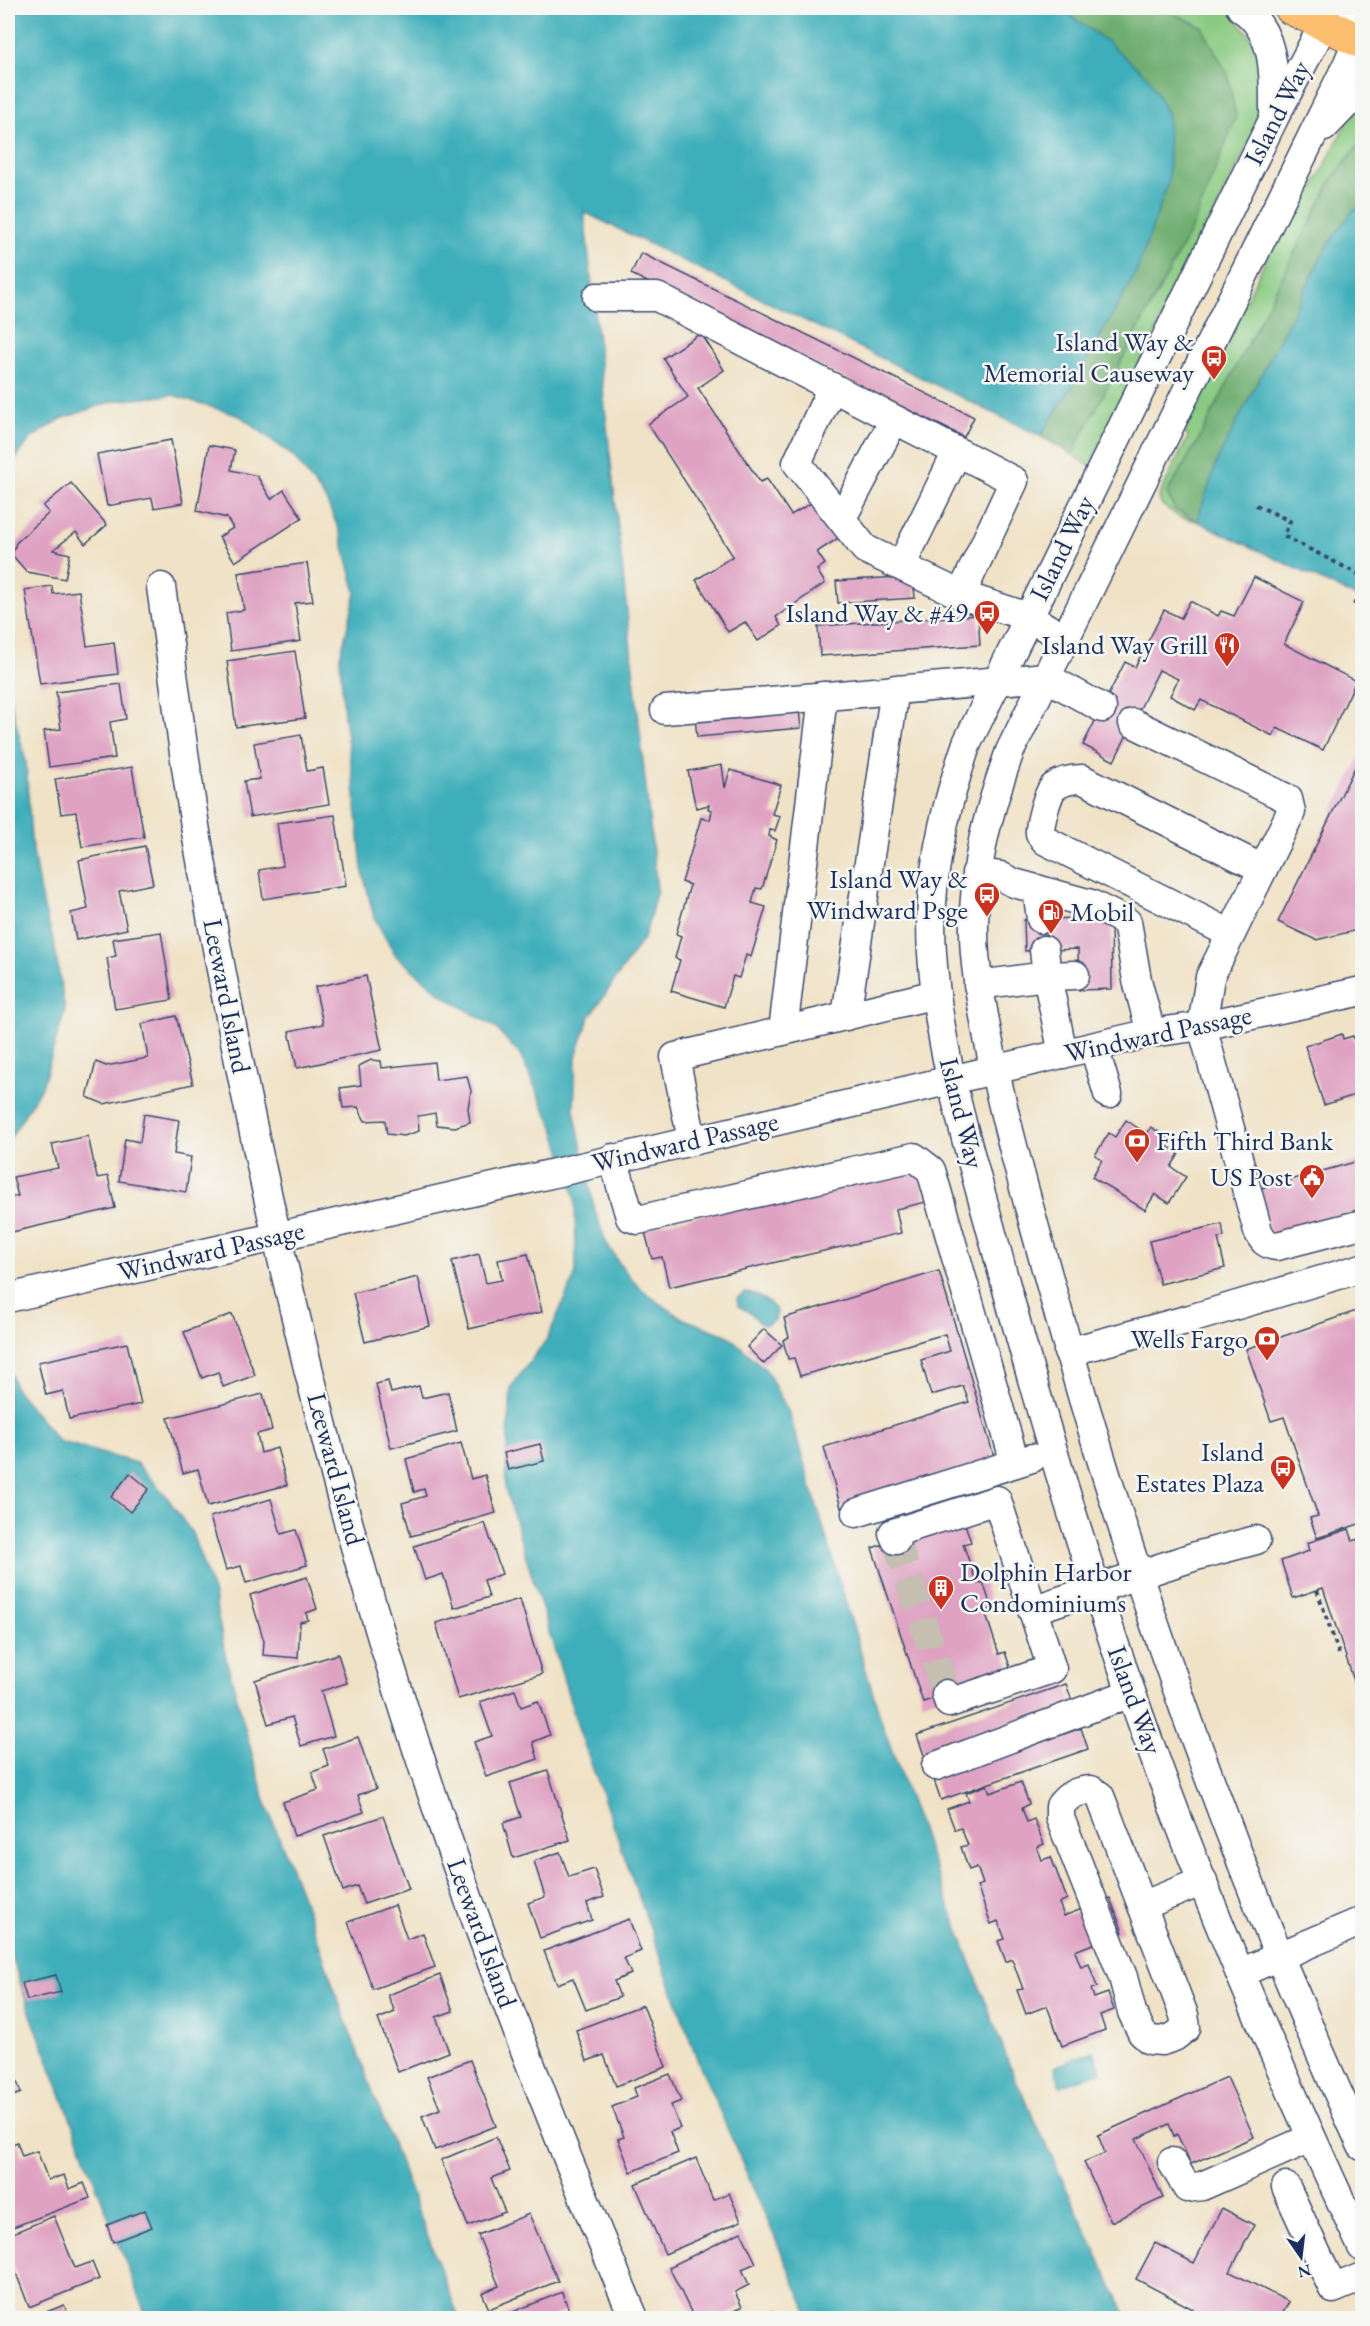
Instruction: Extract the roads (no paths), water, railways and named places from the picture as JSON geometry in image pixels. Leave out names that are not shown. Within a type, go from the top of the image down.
[{"type":"main road","points":[[1291,8],[1333,16],[1360,29]]},
{"type":"street","points":[[1241,8],[1252,15],[1264,34],[1271,53],[1274,74],[1274,118]]},
{"type":"street","name":"Island Way","points":[[1333,16],[1274,118],[966,743],[949,794],[938,848],[931,912],[931,952],[936,994],[952,1080],[1023,1350],[1096,1589],[1131,1693],[1240,1973],[1311,2138],[1362,2247]]},
{"type":"street","name":"Island Way","points":[[1360,29],[1310,142],[1064,638],[1010,752],[988,814],[976,873],[974,931],[978,985],[994,1070],[1068,1352],[1137,1576],[1174,1683],[1279,1956],[1362,2146]]},
{"type":"street","points":[[1310,142],[1345,105],[1362,94]]},
{"type":"street","points":[[597,297],[657,297],[1014,482],[961,594]]},
{"type":"street","points":[[832,387],[797,462],[865,549],[961,594],[1028,617],[1064,638]]},
{"type":"street","points":[[842,518],[894,420]]},
{"type":"street","points":[[901,566],[957,452]]},
{"type":"street","name":"Leeward Island","points":[[161,587],[197,835],[243,1084],[277,1236],[336,1476],[406,1716],[489,1957],[579,2189],[634,2319]]},
{"type":"street","points":[[665,710],[1046,677],[1102,708]]},
{"type":"street","points":[[846,1016],[895,689]]},
{"type":"street","points":[[783,1031],[824,696]]},
{"type":"street","points":[[1133,723],[1288,799],[1291,812],[1210,977],[1202,1026],[1255,1220],[1263,1241],[1277,1246],[1362,1224]]},
{"type":"street","points":[[1231,934],[1046,842],[1041,835],[1040,828],[1049,792],[1053,787],[1072,778],[1082,779],[1263,869]]},
{"type":"street","points":[[976,873],[1000,876],[1014,883],[1091,904],[1127,922],[1137,980],[1151,1033]]},
{"type":"street","points":[[1037,889],[1041,919]]},
{"type":"street","points":[[978,985],[1046,963],[1075,975]]},
{"type":"street","points":[[1046,963],[1063,1054]]},
{"type":"street","name":"Windward Passage","points":[[10,1297],[1151,1033],[1202,1026],[1362,991]]},
{"type":"street","points":[[692,1140],[675,1056],[936,994]]},
{"type":"street","points":[[1094,1047],[1108,1094]]},
{"type":"street","points":[[604,1161],[630,1217],[638,1220],[914,1157],[924,1163],[931,1170],[1016,1463]]},
{"type":"street","points":[[1068,1352],[1362,1268]]},
{"type":"street","points":[[856,1514],[1054,1451]]},
{"type":"street","points":[[896,1540],[893,1533],[997,1500],[1052,1669],[949,1702],[946,1694]]},
{"type":"street","points":[[1032,1610],[1196,1556],[1256,1540]]},
{"type":"street","points":[[936,1766],[1131,1693]]},
{"type":"street","points":[[1091,1790],[1100,1796],[1142,1906],[1184,2015],[1186,2028],[1174,2037],[1162,2041],[1150,2040],[1142,2033],[1132,2012],[1123,1977],[1060,1818],[1060,1806],[1067,1797],[1078,1791],[1091,1790]]},
{"type":"street","points":[[1142,1906],[1203,1881]]},
{"type":"street","points":[[1240,1973],[1362,1921]]},
{"type":"street","points":[[1172,2162],[1187,2188],[1202,2186],[1311,2138]]},
{"type":"street","points":[[1286,2187],[1333,2289],[1362,2277]]},
{"type":"water","points":[[8,8],[1059,8],[1109,43],[1149,78],[1168,115],[1169,181],[1136,273],[1071,388],[1040,436],[584,212],[657,890],[645,936],[589,1018],[576,1057],[574,1110],[595,1211],[606,1242],[636,1284],[660,1304],[684,1319],[729,1336],[767,1371],[789,1413],[882,1723],[929,1852],[1012,2072],[1127,2318],[810,2318],[697,2059],[579,1730],[505,1488],[511,1387],[547,1339],[576,1273],[575,1198],[555,1131],[520,1055],[495,1027],[445,997],[395,955],[374,917],[362,869],[354,785],[344,717],[340,657],[356,593],[340,532],[326,500],[294,457],[240,416],[173,395],[114,401],[61,419],[30,439],[8,470]]},
{"type":"water","points":[[1362,208],[1362,600],[1197,521],[1218,459],[1327,247],[1353,210]]},
{"type":"water","points":[[8,692],[26,762],[31,838],[40,893],[54,943],[65,1010],[43,1084],[8,1142]]},
{"type":"water","points":[[744,1293],[758,1296],[771,1305],[777,1312],[775,1320],[766,1325],[761,1324],[751,1313],[738,1306],[737,1298]]},
{"type":"water","points":[[8,1366],[15,1388],[58,1441],[136,1463],[164,1493],[192,1533],[214,1595],[226,1658],[265,1801],[459,2318],[147,2318],[31,2015],[8,1945]]},
{"type":"water","points":[[1094,2051],[1101,2071],[1061,2086],[1054,2067]]},
{"type":"tunnel","points":[[896,1540],[946,1694]]},
{"type":"place","name":"Island Way & Memorial Causeway","points":[[1214,381]]},
{"type":"place","name":"Island Way & #49","points":[[987,636]]},
{"type":"place","name":"Island Way Grill","points":[[1227,668]]},
{"type":"place","name":"Island Way & Windward Psge","points":[[987,918]]},
{"type":"place","name":"Mobil","points":[[1051,935]]},
{"type":"place","name":"Fifth Third Bank","points":[[1137,1164]]},
{"type":"place","name":"US Post","points":[[1312,1200]]},
{"type":"place","name":"Wells Fargo","points":[[1267,1362]]},
{"type":"place","name":"Island Estates Plaza","points":[[1283,1491]]},
{"type":"place","name":"Dolphin Harbor Condominiums","points":[[941,1611]]}]
